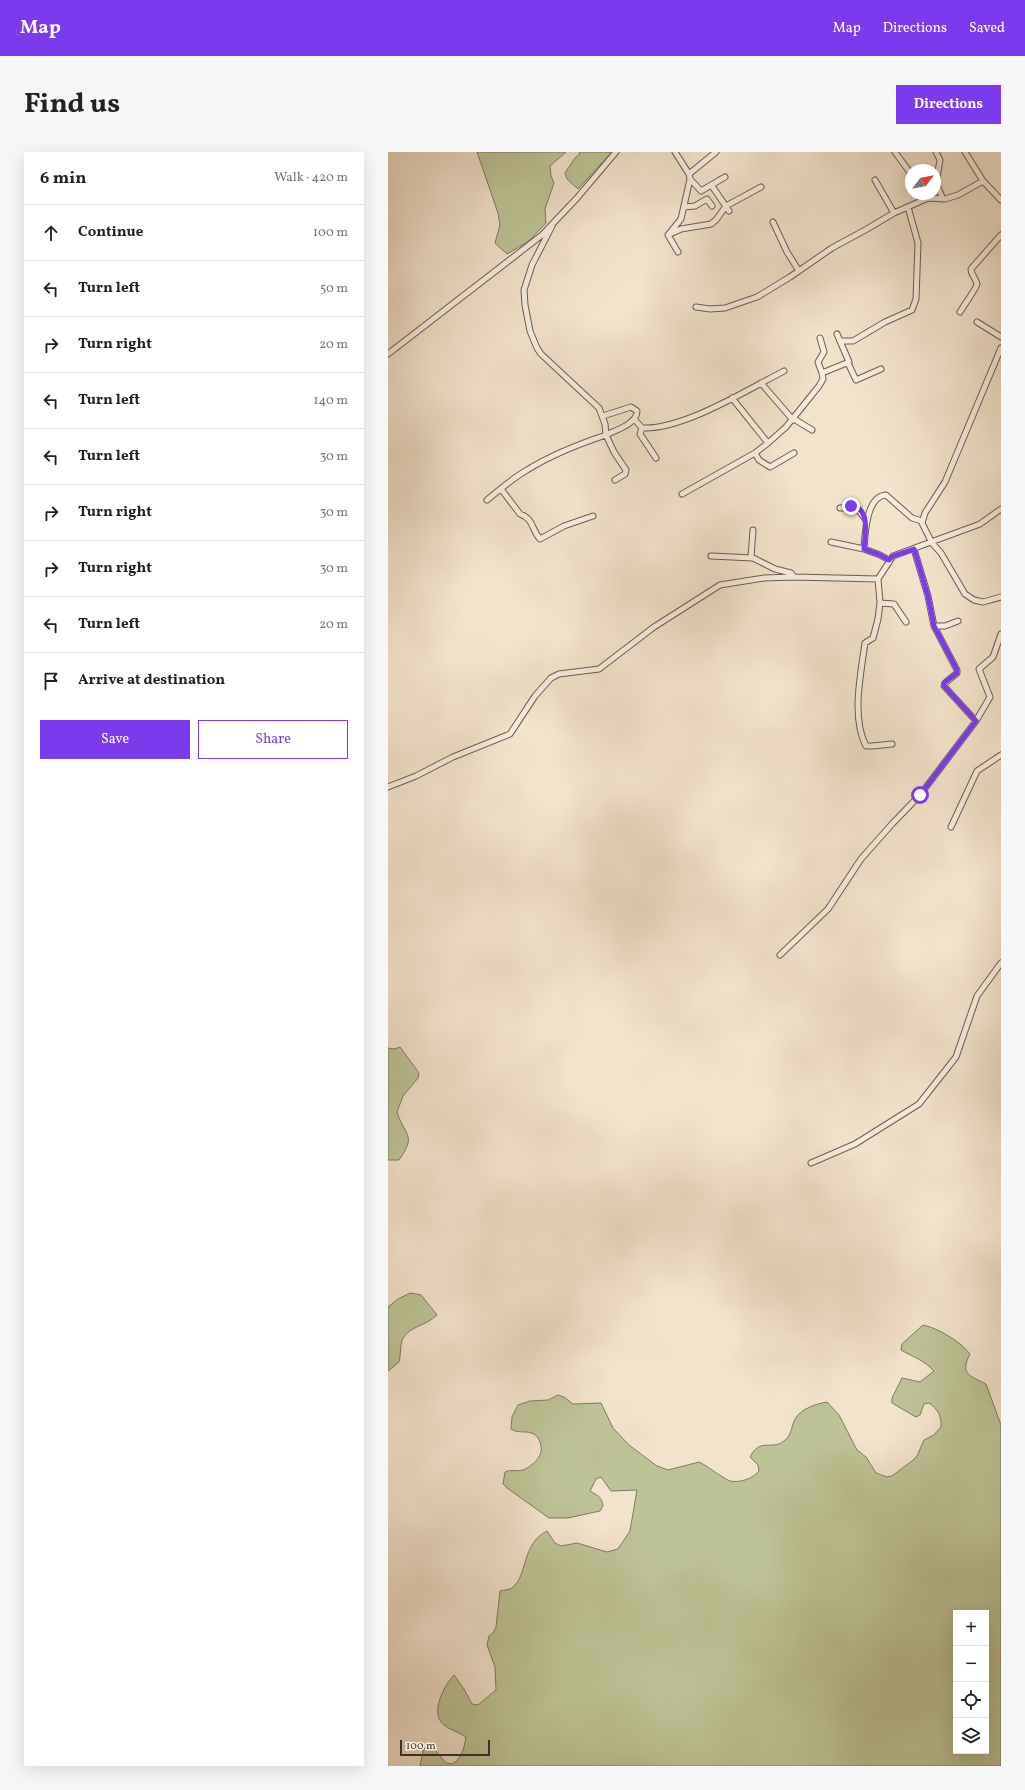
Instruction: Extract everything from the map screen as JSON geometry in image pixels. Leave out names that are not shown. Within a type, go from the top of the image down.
[{"type":"street","points":[[388,354],[552,226],[616,152]]},
{"type":"street","points":[[675,152],[690,177],[701,191],[726,177]]},
{"type":"street","points":[[668,235],[681,219],[690,177],[716,152]]},
{"type":"street","points":[[895,152],[905,166]]},
{"type":"street","points":[[936,152],[940,160],[936,183],[943,199],[962,194],[983,181]]},
{"type":"street","points":[[965,152],[983,181],[1001,200]]},
{"type":"street","points":[[875,180],[894,213]]},
{"type":"street","points":[[712,186],[729,211]]},
{"type":"street","points":[[668,235],[681,229],[711,224],[726,206],[761,187]]},
{"type":"street","points":[[684,207],[695,206],[707,200],[712,206]]},
{"type":"street","points":[[696,307],[717,309],[740,304],[764,294],[832,248],[919,200]]},
{"type":"street","points":[[840,341],[852,342],[885,322],[912,310],[916,299],[918,243],[908,207]]},
{"type":"street","points":[[773,222],[798,271]]},
{"type":"street","points":[[552,226],[525,281],[525,305],[530,331],[541,354],[573,386],[597,406],[603,416],[606,435],[614,452],[626,470],[625,474],[615,480]]},
{"type":"street","points":[[668,235],[678,252]]},
{"type":"street","points":[[960,312],[969,296],[977,287],[971,269],[1001,235]]},
{"type":"street","points":[[978,322],[1001,337]]},
{"type":"street","points":[[837,334],[856,380],[881,369]]},
{"type":"street","points":[[682,494],[754,453],[768,443],[793,419],[820,386],[823,379],[818,362],[824,352],[820,338]]},
{"type":"street","points":[[1001,348],[945,482],[925,513],[922,521],[932,543],[941,553],[968,597],[983,602],[1001,597]]},
{"type":"street","points":[[822,373],[848,363]]},
{"type":"street","points":[[642,428],[670,424],[708,410],[784,371]]},
{"type":"street","points":[[761,383],[793,419],[812,430]]},
{"type":"street","points":[[732,398],[768,443]]},
{"type":"street","points":[[603,416],[631,407],[637,411],[635,420]]},
{"type":"street","points":[[635,420],[642,428]]},
{"type":"street","points":[[487,500],[526,470],[544,460],[579,444],[606,435],[635,420]]},
{"type":"street","points":[[642,428],[640,434],[656,458]]},
{"type":"street","points":[[754,453],[759,460],[770,467],[794,453]]},
{"type":"street","points":[[501,489],[520,514],[530,520],[540,539],[564,526],[593,516]]},
{"type":"street","points":[[864,549],[866,520],[878,498],[885,495],[912,518],[922,521]]},
{"type":"street","points":[[840,508],[856,507],[866,520]]},
{"type":"street","points":[[892,744],[866,746],[861,736],[859,724],[860,685],[865,642],[872,638],[878,619],[880,603],[878,579],[893,556],[932,543],[980,524],[1001,509]]},
{"type":"street","points":[[751,557],[752,530]]},
{"type":"street","points":[[831,542],[864,549],[889,560]]},
{"type":"street","points":[[914,549],[928,596],[934,626],[957,670],[957,673],[944,683],[944,686],[976,721]]},
{"type":"street","points":[[711,556],[751,557],[775,569],[791,573],[794,577]]},
{"type":"street","points":[[388,787],[423,773],[453,757],[510,734],[535,696],[551,678],[559,674],[599,669],[608,664],[654,627],[713,588],[720,585],[764,578],[794,577],[878,579]]},
{"type":"street","points":[[880,603],[894,604],[906,622]]},
{"type":"street","points":[[934,626],[948,625],[958,621]]},
{"type":"street","points":[[780,955],[828,909],[861,860],[888,828],[920,795],[976,721],[990,697],[979,668],[993,657],[1001,634]]},
{"type":"street","points":[[951,827],[977,771],[1001,755]]},
{"type":"street","points":[[811,1163],[855,1144],[909,1112],[923,1099],[956,1057],[977,996],[1001,963]]},
{"type":"green space","points":[[477,152],[566,152],[550,166],[551,176],[554,183],[545,209],[546,223],[529,241],[507,254],[495,243],[500,225],[498,213]]},
{"type":"green space","points":[[579,152],[612,152],[578,189],[567,179],[565,173],[575,158],[580,154]]},
{"type":"green space","points":[[400,1047],[419,1073],[418,1078],[403,1096],[397,1112],[408,1136],[407,1145],[399,1160],[388,1160],[388,1048],[394,1049]]},
{"type":"green space","points":[[410,1293],[421,1295],[437,1315],[433,1319],[413,1329],[405,1335],[401,1343],[399,1362],[388,1371],[388,1307],[398,1299]]},
{"type":"green space","points":[[923,1325],[942,1332],[955,1340],[970,1354],[967,1361],[966,1371],[971,1377],[986,1384],[1001,1425],[1001,1766],[420,1766],[423,1751],[426,1746],[431,1745],[446,1763],[452,1764],[462,1753],[466,1737],[444,1725],[438,1714],[438,1707],[442,1692],[454,1675],[472,1704],[478,1705],[496,1690],[495,1667],[487,1645],[489,1636],[493,1633],[496,1627],[500,1591],[511,1589],[517,1583],[521,1576],[529,1552],[539,1537],[547,1531],[555,1543],[561,1546],[577,1543],[607,1552],[618,1549],[630,1531],[637,1490],[611,1491],[601,1477],[596,1479],[590,1491],[602,1500],[603,1506],[600,1511],[568,1518],[549,1518],[503,1484],[505,1472],[521,1471],[526,1469],[536,1461],[541,1451],[540,1442],[535,1435],[528,1432],[511,1429],[512,1417],[518,1405],[530,1401],[548,1400],[558,1395],[564,1397],[573,1404],[601,1403],[613,1428],[629,1445],[657,1466],[668,1470],[699,1462],[730,1481],[742,1481],[750,1478],[759,1471],[758,1465],[750,1457],[758,1447],[780,1444],[787,1439],[795,1419],[801,1412],[814,1405],[827,1402],[839,1415],[857,1450],[866,1457],[876,1473],[887,1477],[892,1476],[912,1461],[917,1456],[924,1440],[934,1435],[941,1427],[939,1414],[929,1403],[924,1404],[920,1415],[916,1417],[892,1403],[892,1398],[902,1378],[920,1382],[934,1371],[922,1361],[901,1350],[902,1344]]},
{"type":"route","points":[[851,506],[854,506],[860,510],[866,520],[864,549],[889,560],[893,556],[902,552],[914,549],[928,596],[934,626],[957,670],[957,673],[944,683],[944,686],[976,721],[920,795]]}]
